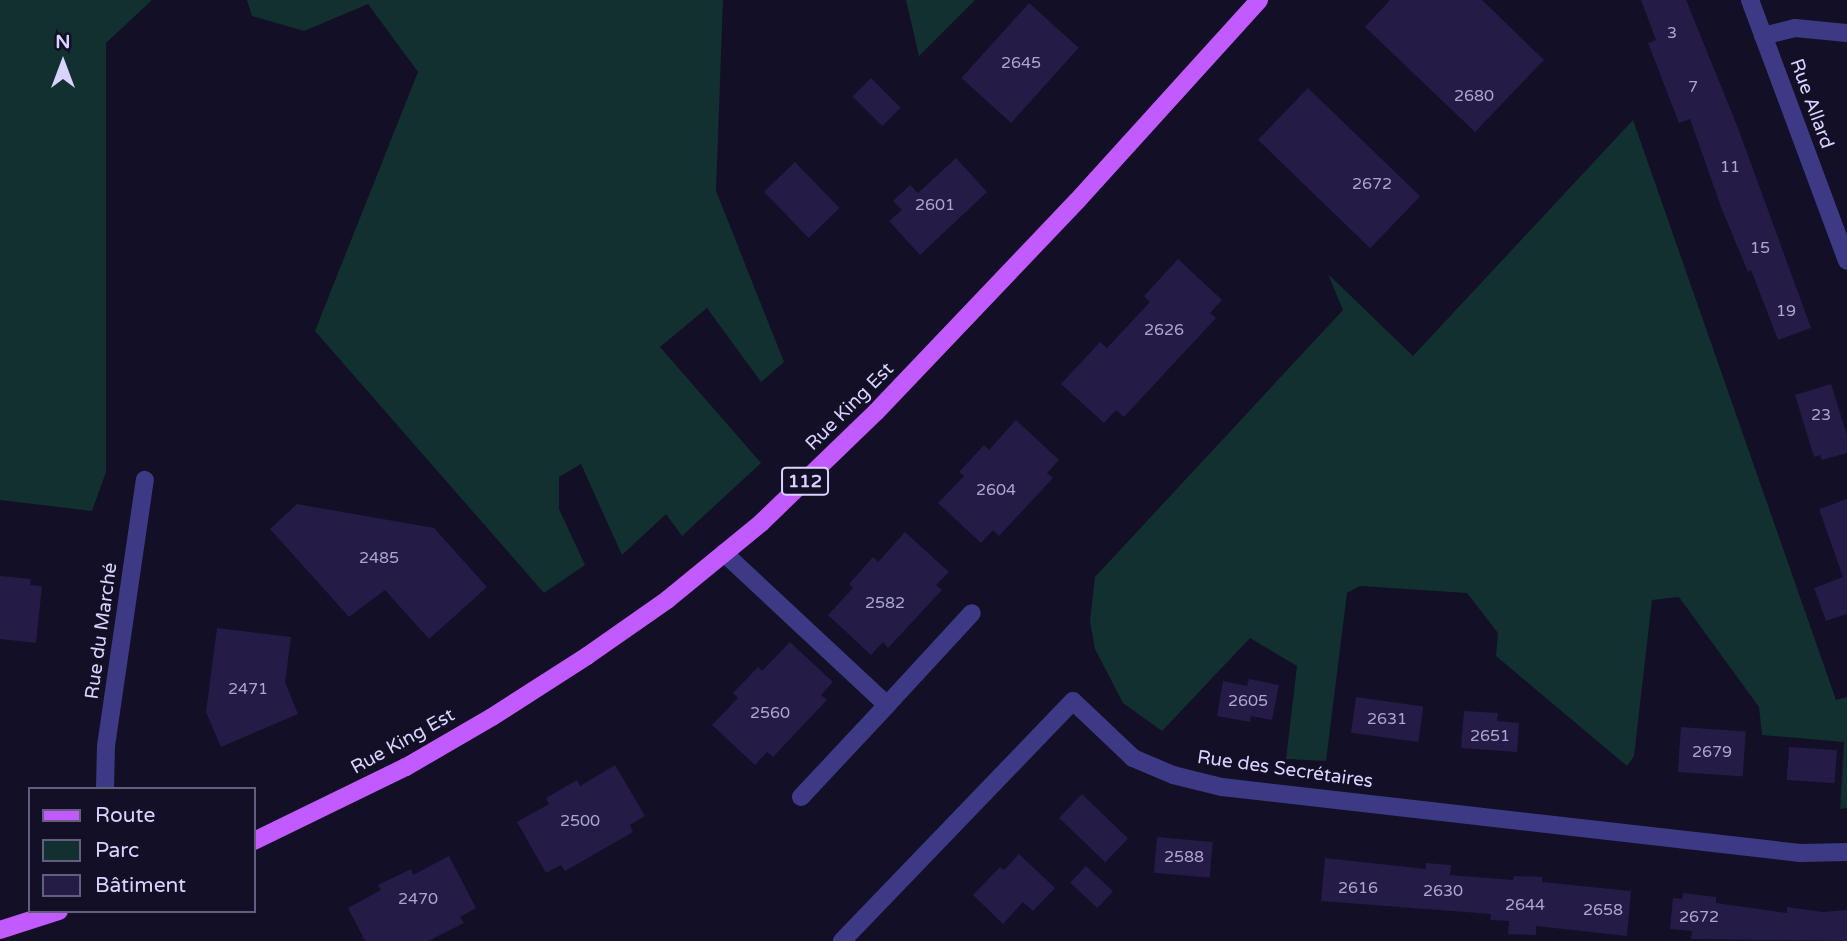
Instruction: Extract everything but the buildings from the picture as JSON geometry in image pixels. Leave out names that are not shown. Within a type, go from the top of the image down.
[{"type":"main road","name":"Rue King Est","points":[[256,840],[406,767],[492,717],[667,600],[761,523],[876,412],[1077,201],[1259,0]]},
{"type":"main road","points":[[0,930],[53,913]]},
{"type":"street","name":"Rue Allard","points":[[1750,0],[1847,261]]},
{"type":"street","points":[[1763,36],[1795,27],[1847,33]]},
{"type":"street","name":"Rue du Marché","points":[[105,787],[106,746],[145,480]]},
{"type":"street","points":[[724,553],[887,705]]},
{"type":"street","points":[[801,797],[972,613]]},
{"type":"street","name":"Rue des Secrétaires","points":[[842,941],[1073,701],[1133,758],[1174,775],[1222,787],[1800,853],[1847,852]]},
{"type":"green space","points":[[0,0],[152,0],[106,43],[106,472],[92,511],[0,500]]},
{"type":"green space","points":[[247,0],[723,0],[716,191],[784,362],[761,382],[707,308],[660,347],[761,463],[682,536],[666,514],[622,555],[581,464],[559,477],[559,509],[585,565],[544,593],[315,331],[418,72],[368,4],[304,31],[252,16]]},
{"type":"green space","points":[[906,0],[975,0],[919,56]]},
{"type":"green space","points":[[1633,120],[1836,700],[1847,697],[1847,808],[1840,809],[1844,742],[1762,735],[1759,707],[1679,597],[1652,600],[1634,756],[1627,766],[1496,656],[1498,633],[1467,593],[1360,586],[1347,593],[1326,761],[1286,759],[1297,666],[1250,638],[1162,731],[1123,703],[1095,649],[1090,621],[1095,577],[1343,310],[1328,274],[1413,356]]}]
